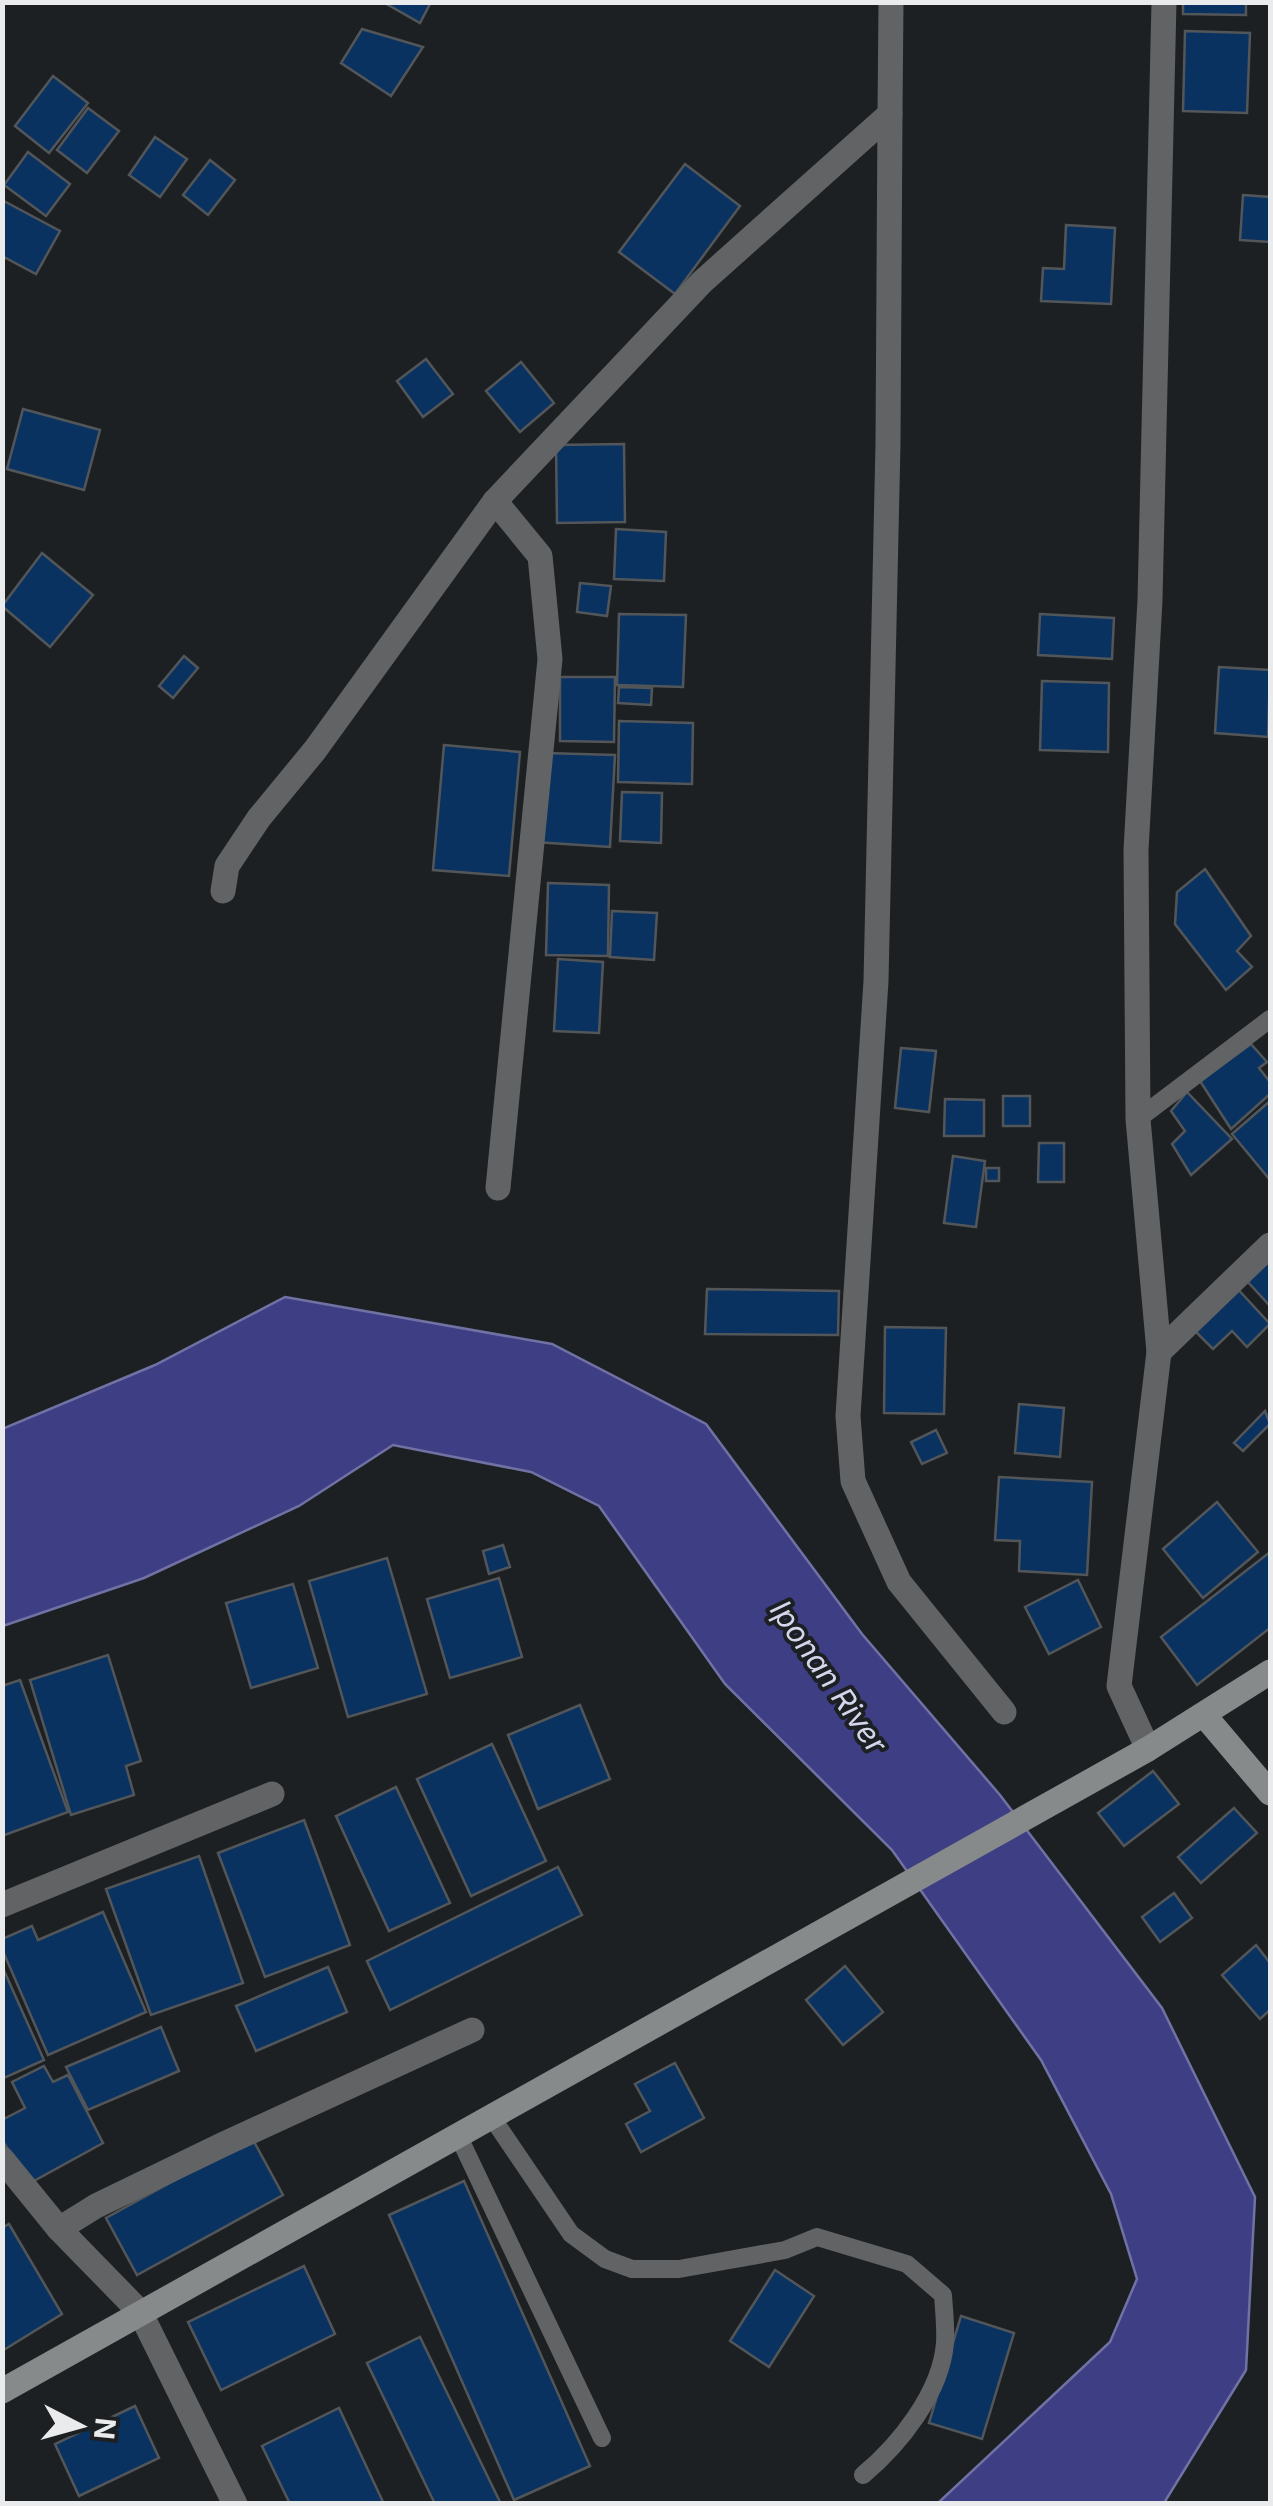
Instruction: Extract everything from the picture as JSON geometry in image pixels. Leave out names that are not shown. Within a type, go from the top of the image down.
[{"type":"street","points":[[891,2],[888,444],[876,981],[848,1416],[850,1448],[853,1480],[899,1582],[1004,1712]]},
{"type":"street","points":[[1148,1749],[1119,1686],[1159,1352],[1138,1119],[1136,850],[1150,600],[1164,2]]},
{"type":"street","points":[[223,890],[227,866],[259,818],[315,750],[495,501],[702,282],[890,114]]},
{"type":"street","points":[[495,501],[540,556],[550,659],[498,1188]]},
{"type":"street","points":[[1159,1352],[1270,1245]]},
{"type":"street","points":[[2,2391],[1148,1749],[1270,1672]]},
{"type":"street","points":[[1204,1715],[1270,1792]]},
{"type":"street","points":[[2,1905],[272,1794]]},
{"type":"street","points":[[59,2229],[96,2206],[224,2144],[472,2030]]},
{"type":"street","points":[[2,2159],[59,2229],[140,2312],[236,2504]]},
{"type":"lane","points":[[1138,1119],[1270,1019]]},
{"type":"lane","points":[[491,2116],[571,2234],[604,2259],[632,2270],[679,2269],[785,2250],[817,2236],[907,2264],[944,2295],[945,2346],[929,2394],[893,2450],[862,2475]]},
{"type":"lane","points":[[456,2134],[602,2438]]},
{"type":"water","name":"Iponan River","points":[[285,1297],[552,1344],[706,1424],[862,1634],[1000,1795],[1162,2008],[1255,2197],[1246,2370],[1164,2503],[938,2503],[1110,2342],[1137,2279],[1111,2194],[1041,2060],[892,1850],[725,1684],[599,1506],[531,1472],[393,1445],[299,1506],[144,1578],[3,1626],[2,1429],[155,1365]]},
{"type":"building","points":[[383,2],[431,2],[420,23]]},
{"type":"building","points":[[1183,2],[1246,2],[1246,15],[1183,14]]},
{"type":"building","points":[[362,29],[423,47],[391,96],[341,63]]},
{"type":"building","points":[[1185,31],[1250,33],[1247,113],[1183,111]]},
{"type":"building","points":[[53,76],[88,103],[49,153],[15,126]]},
{"type":"building","points":[[88,108],[119,131],[87,173],[57,150]]},
{"type":"building","points":[[155,137],[187,159],[160,197],[129,175]]},
{"type":"building","points":[[28,152],[70,184],[46,216],[4,185]]},
{"type":"building","points":[[210,160],[235,180],[208,215],[183,195]]},
{"type":"building","points":[[685,164],[740,206],[675,294],[619,252]]},
{"type":"building","points":[[1243,195],[1270,197],[1270,242],[1240,240]]},
{"type":"building","points":[[2,200],[60,231],[36,274],[2,256]]},
{"type":"building","points":[[1066,225],[1115,228],[1111,304],[1041,301],[1043,268],[1064,269]]},
{"type":"building","points":[[426,359],[453,394],[423,417],[397,381]]},
{"type":"building","points":[[521,362],[554,403],[520,432],[486,391]]},
{"type":"building","points":[[23,409],[100,430],[84,490],[7,469]]},
{"type":"building","points":[[624,444],[625,522],[557,523],[556,445]]},
{"type":"building","points":[[616,529],[666,532],[664,581],[614,579]]},
{"type":"building","points":[[42,553],[93,595],[50,647],[2,606]]},
{"type":"building","points":[[580,583],[611,586],[607,616],[577,612]]},
{"type":"building","points":[[619,614],[686,615],[683,687],[617,685]]},
{"type":"building","points":[[1040,614],[1114,618],[1112,659],[1038,655]]},
{"type":"building","points":[[184,656],[198,668],[173,698],[159,686]]},
{"type":"building","points":[[1219,667],[1270,670],[1268,737],[1215,733]]},
{"type":"building","points":[[560,677],[615,677],[614,742],[560,741]]},
{"type":"building","points":[[1042,681],[1109,683],[1108,752],[1040,750]]},
{"type":"building","points":[[619,687],[652,688],[651,705],[618,703]]},
{"type":"building","points":[[619,721],[693,723],[692,784],[618,782]]},
{"type":"building","points":[[444,745],[520,752],[509,876],[433,870]]},
{"type":"building","points":[[545,753],[615,755],[610,847],[535,842]]},
{"type":"building","points":[[622,792],[662,793],[661,843],[620,841]]},
{"type":"building","points":[[1205,869],[1251,936],[1237,951],[1252,967],[1226,990],[1175,924],[1177,892]]},
{"type":"building","points":[[548,883],[609,885],[608,956],[546,955]]},
{"type":"building","points":[[612,911],[657,913],[654,960],[610,957]]},
{"type":"building","points":[[558,959],[603,962],[599,1033],[554,1031]]},
{"type":"building","points":[[1251,1044],[1267,1062],[1259,1068],[1270,1082],[1270,1094],[1231,1129],[1200,1081]]},
{"type":"building","points":[[901,1048],[936,1051],[929,1112],[895,1108]]},
{"type":"building","points":[[1187,1092],[1232,1139],[1191,1175],[1172,1144],[1185,1131],[1171,1111]]},
{"type":"building","points":[[1003,1096],[1030,1096],[1030,1126],[1003,1126]]},
{"type":"building","points":[[945,1099],[984,1100],[984,1136],[944,1136]]},
{"type":"building","points":[[1270,1101],[1270,1180],[1232,1134]]},
{"type":"building","points":[[1039,1143],[1064,1143],[1064,1182],[1038,1182]]},
{"type":"building","points":[[953,1156],[985,1161],[976,1227],[944,1223]]},
{"type":"building","points":[[986,1168],[999,1168],[999,1181],[986,1181]]},
{"type":"building","points":[[1270,1259],[1270,1306],[1247,1281]]},
{"type":"building","points":[[1234,1285],[1270,1324],[1247,1347],[1232,1331],[1213,1349],[1191,1327]]},
{"type":"building","points":[[707,1289],[839,1291],[838,1335],[705,1334]]},
{"type":"building","points":[[885,1327],[946,1328],[944,1414],[884,1413]]},
{"type":"building","points":[[1019,1404],[1064,1408],[1060,1457],[1015,1453]]},
{"type":"building","points":[[1265,1411],[1270,1424],[1243,1451],[1234,1443]]},
{"type":"building","points":[[936,1430],[947,1453],[922,1464],[911,1442]]},
{"type":"building","points":[[999,1477],[1092,1482],[1087,1575],[1019,1571],[1020,1541],[995,1540]]},
{"type":"building","points":[[1217,1502],[1258,1552],[1203,1598],[1163,1549]]},
{"type":"building","points":[[503,1545],[510,1567],[489,1574],[483,1551]]},
{"type":"building","points":[[1270,1552],[1270,1628],[1197,1685],[1161,1637]]},
{"type":"building","points":[[387,1558],[427,1694],[348,1717],[309,1581]]},
{"type":"building","points":[[499,1578],[522,1657],[450,1678],[427,1599]]},
{"type":"building","points":[[1078,1580],[1101,1627],[1049,1654],[1025,1607]]},
{"type":"building","points":[[293,1584],[318,1668],[251,1688],[226,1603]]},
{"type":"building","points":[[108,1655],[141,1761],[126,1766],[134,1795],[71,1815],[30,1680]]},
{"type":"building","points":[[20,1680],[68,1812],[2,1836],[2,1686]]},
{"type":"building","points":[[580,1705],[610,1779],[538,1809],[508,1735]]},
{"type":"building","points":[[492,1744],[546,1861],[471,1896],[417,1779]]},
{"type":"building","points":[[1153,1771],[1179,1804],[1124,1846],[1098,1813]]},
{"type":"building","points":[[396,1787],[450,1903],[389,1931],[336,1816]]},
{"type":"building","points":[[1234,1808],[1257,1833],[1201,1883],[1178,1857]]},
{"type":"building","points":[[304,1820],[350,1945],[265,1977],[218,1853]]},
{"type":"building","points":[[199,1856],[243,1983],[151,2015],[106,1889]]},
{"type":"building","points":[[558,1867],[582,1915],[390,2010],[367,1961]]},
{"type":"building","points":[[1174,1893],[1192,1918],[1160,1942],[1142,1917]]},
{"type":"building","points":[[103,1912],[146,2012],[48,2055],[2,1949],[2,1939],[32,1926],[38,1940]]},
{"type":"building","points":[[1256,1945],[1270,1963],[1270,2010],[1260,2019],[1222,1975]]},
{"type":"building","points":[[2,1966],[44,2060],[4,2078],[2,2075]]},
{"type":"building","points":[[845,1966],[883,2012],[843,2045],[806,2000]]},
{"type":"building","points":[[328,1967],[347,2012],[256,2051],[236,2006]]},
{"type":"building","points":[[161,2027],[179,2071],[88,2110],[66,2067]]},
{"type":"building","points":[[675,2063],[704,2118],[641,2152],[626,2124],[650,2111],[635,2084]]},
{"type":"building","points":[[44,2066],[53,2082],[68,2075],[103,2143],[30,2183],[2,2140],[2,2120],[25,2108],[12,2082]]},
{"type":"building","points":[[252,2138],[283,2195],[137,2275],[106,2218]]},
{"type":"building","points":[[464,2181],[590,2466],[514,2500],[389,2215]]},
{"type":"building","points":[[9,2224],[62,2314],[2,2351],[2,2228]]},
{"type":"building","points":[[304,2266],[335,2334],[221,2390],[188,2322]]},
{"type":"building","points":[[775,2270],[814,2296],[769,2367],[730,2341]]},
{"type":"building","points":[[961,2316],[1014,2333],[982,2439],[929,2423]]},
{"type":"building","points":[[420,2337],[501,2504],[435,2504],[367,2363]]},
{"type":"building","points":[[135,2406],[159,2458],[79,2496],[55,2444]]},
{"type":"building","points":[[339,2408],[384,2504],[290,2504],[262,2446]]}]
